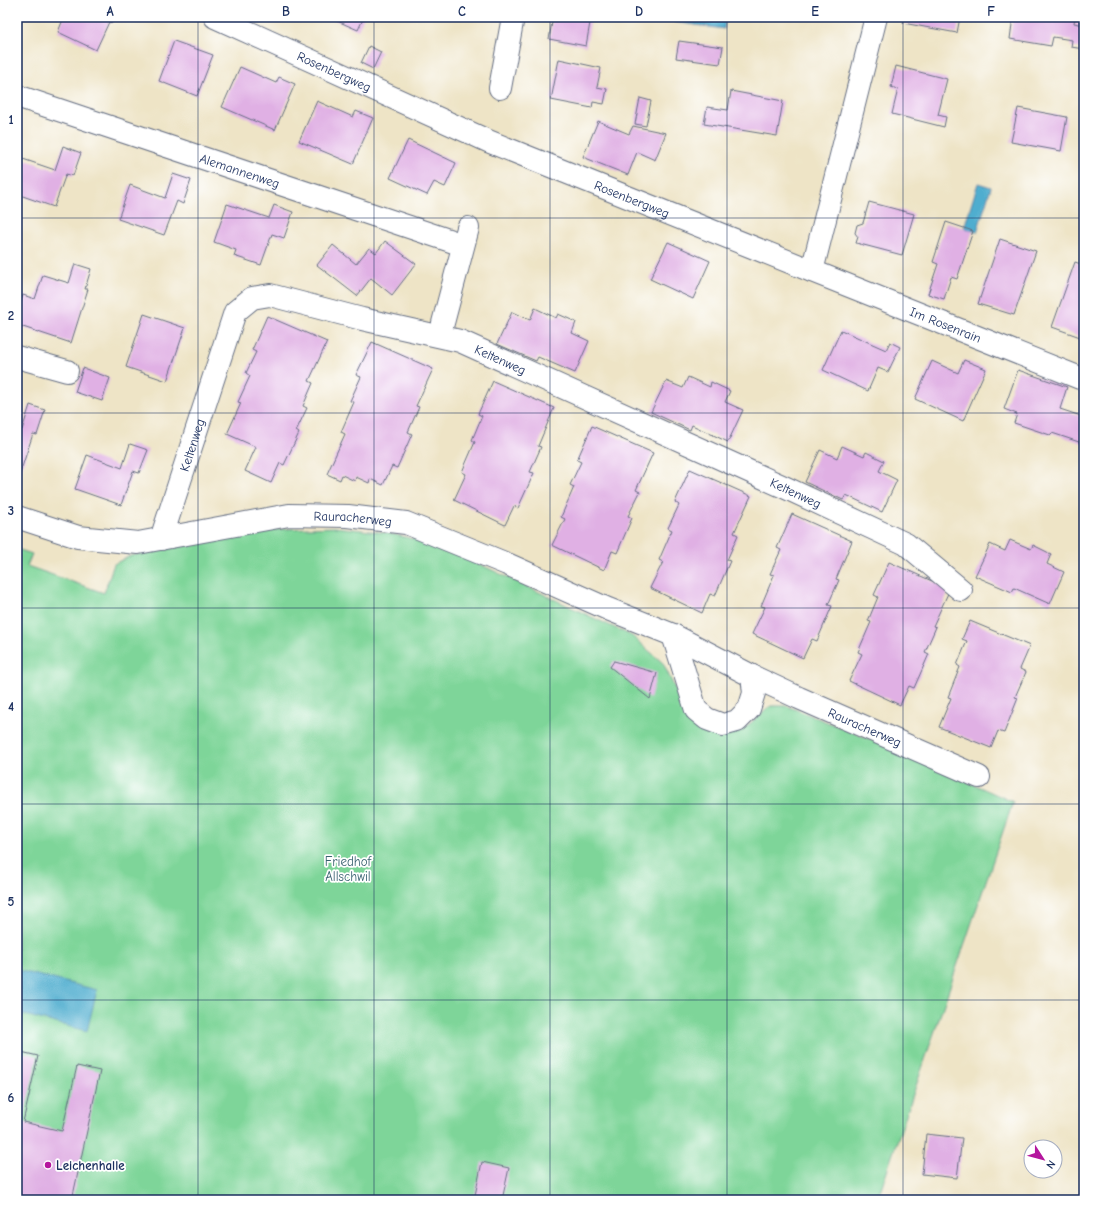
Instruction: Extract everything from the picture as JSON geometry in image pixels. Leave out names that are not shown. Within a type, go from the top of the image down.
[{"type":"street","name":"Rosenbergweg","points":[[214,17],[488,141],[812,271]]},
{"type":"street","points":[[500,88],[513,17]]},
{"type":"street","points":[[812,271],[876,17]]},
{"type":"street","name":"Alemannenweg","points":[[17,96],[465,236],[443,323]]},
{"type":"street","name":"Im Rosenrain","points":[[812,271],[1080,378]]},
{"type":"street","name":"Keltenweg","points":[[161,538],[235,312],[252,298],[270,295],[362,319],[460,341],[784,487],[906,544],[962,590]]},
{"type":"street","points":[[17,358],[67,371]]},
{"type":"street","name":"Rauracherweg","points":[[17,517],[78,537],[138,543],[289,515],[348,516],[406,523],[507,564],[608,609],[673,635],[752,676],[979,777]]},
{"type":"street","points":[[673,635],[696,710],[707,719],[723,725],[737,721],[749,709],[754,693],[752,676]]},
{"type":"green space","name":"Friedhof Allschwil","points":[[335,527],[387,533],[418,540],[456,553],[632,636],[663,663],[689,718],[707,733],[724,735],[741,731],[771,706],[787,706],[897,750],[1013,802],[877,1200],[17,1200],[17,549],[32,554],[27,566],[104,593],[114,564],[130,556],[255,532],[283,529]]},
{"type":"water","points":[[675,17],[726,17],[724,29],[674,22]]},
{"type":"water","points":[[978,183],[991,187],[977,232],[964,228]]},
{"type":"water","points":[[17,970],[97,990],[87,1031],[17,1013]]},
{"type":"building","points":[[64,17],[115,17],[112,23],[109,22],[96,50],[58,32]]},
{"type":"building","points":[[328,17],[364,17],[358,30]]},
{"type":"building","points":[[553,17],[591,17],[586,46],[549,39]]},
{"type":"building","points":[[905,17],[960,17],[957,33],[903,23]]},
{"type":"building","points":[[1013,17],[1075,17],[1074,23],[1084,25],[1084,49],[1071,47],[1072,40],[1053,37],[1051,46],[1010,39]]},
{"type":"building","points":[[174,41],[213,55],[197,96],[159,81]]},
{"type":"building","points":[[679,41],[723,47],[720,64],[676,58]]},
{"type":"building","points":[[369,46],[381,52],[373,69],[361,63]]},
{"type":"building","points":[[559,59],[601,68],[597,87],[607,89],[604,104],[593,102],[592,108],[551,100]]},
{"type":"building","points":[[896,66],[947,79],[938,115],[946,117],[944,127],[892,114],[898,89],[891,87]]},
{"type":"building","points":[[240,67],[276,83],[279,77],[295,84],[275,130],[222,107]]},
{"type":"building","points":[[731,91],[783,101],[777,136],[704,124],[707,107],[728,110]]},
{"type":"building","points":[[640,98],[651,101],[646,126],[635,124]]},
{"type":"building","points":[[317,101],[353,117],[356,111],[373,118],[353,164],[299,141]]},
{"type":"building","points":[[1018,108],[1067,117],[1061,151],[1011,142]]},
{"type":"building","points":[[598,121],[629,134],[633,126],[666,133],[655,160],[637,152],[628,175],[583,157]]},
{"type":"building","points":[[408,140],[456,163],[445,187],[434,182],[427,195],[390,178]]},
{"type":"building","points":[[63,146],[81,153],[73,176],[66,174],[54,207],[17,194],[17,167],[20,158],[55,170]]},
{"type":"building","points":[[173,174],[191,180],[183,204],[177,201],[164,235],[118,219],[130,185],[165,198]]},
{"type":"building","points":[[869,202],[914,214],[902,255],[856,243],[858,237],[855,233],[857,225],[863,223]]},
{"type":"building","points":[[227,204],[269,218],[274,205],[293,212],[284,238],[272,234],[261,265],[234,256],[236,250],[214,242]]},
{"type":"building","points":[[946,222],[973,231],[957,279],[951,277],[944,299],[928,294],[938,264],[933,262]]},
{"type":"building","points":[[1000,239],[1036,251],[1014,315],[978,304]]},
{"type":"building","points":[[385,241],[416,264],[392,295],[371,278],[357,296],[317,265],[333,245],[356,264],[369,248],[376,253]]},
{"type":"building","points":[[668,242],[710,261],[693,299],[650,279]]},
{"type":"building","points":[[1075,262],[1084,265],[1083,338],[1052,327]]},
{"type":"building","points":[[75,264],[91,269],[85,289],[88,289],[71,343],[17,325],[17,313],[23,295],[35,299],[43,275],[69,283]]},
{"type":"building","points":[[535,308],[556,318],[558,314],[576,322],[572,333],[589,341],[575,373],[538,357],[536,361],[497,344],[512,312],[530,320]]},
{"type":"building","points":[[144,314],[185,328],[167,381],[126,367]]},
{"type":"building","points":[[267,316],[327,342],[309,381],[313,383],[303,406],[307,408],[296,431],[299,433],[284,465],[280,463],[271,483],[245,471],[256,447],[227,434],[241,403],[238,402],[250,376],[246,373],[256,352],[252,350]]},
{"type":"building","points":[[841,330],[886,350],[890,342],[900,347],[888,372],[878,368],[868,391],[823,370]]},
{"type":"building","points":[[372,342],[433,369],[416,406],[419,407],[408,432],[412,434],[397,468],[392,466],[383,485],[370,479],[369,483],[356,477],[355,481],[342,475],[340,480],[327,474],[345,434],[341,432],[354,402],[350,401],[361,377],[356,375]]},
{"type":"building","points":[[964,360],[986,369],[963,421],[915,399],[932,361],[958,373]]},
{"type":"building","points":[[83,368],[110,378],[102,401],[75,392]]},
{"type":"building","points":[[1018,370],[1067,387],[1060,409],[1084,417],[1084,437],[1082,443],[1052,433],[1050,435],[1014,423],[1017,414],[1004,409]]},
{"type":"building","points":[[688,377],[710,387],[711,382],[730,391],[725,402],[743,410],[728,442],[692,425],[690,430],[651,412],[666,381],[683,388]]},
{"type":"building","points":[[493,381],[554,408],[538,446],[541,447],[530,472],[534,473],[518,508],[514,506],[505,525],[454,500],[466,474],[462,472],[475,442],[472,440],[482,416],[478,414]]},
{"type":"building","points":[[30,405],[45,410],[37,435],[33,434],[20,473],[17,472],[17,428],[22,430]]},
{"type":"building","points":[[592,426],[653,453],[636,490],[640,492],[628,516],[632,518],[617,553],[612,551],[604,570],[552,545],[565,519],[561,517],[574,487],[570,485],[581,462],[577,460]]},
{"type":"building","points":[[130,444],[148,450],[139,473],[133,471],[121,505],[75,489],[87,455],[122,468]]},
{"type":"building","points":[[842,446],[864,456],[866,452],[884,461],[879,471],[897,480],[882,512],[846,495],[843,500],[805,482],[820,450],[837,458]]},
{"type":"building","points":[[690,469],[751,496],[734,533],[738,535],[727,560],[730,561],[715,596],[710,594],[702,613],[650,588],[663,562],[659,560],[672,530],[668,528],[679,505],[675,502]]},
{"type":"building","points":[[792,514],[852,541],[836,579],[839,580],[828,605],[832,606],[817,641],[812,639],[803,658],[752,634],[765,607],[761,606],[774,575],[770,574],[781,550],[777,548]]},
{"type":"building","points":[[1010,540],[1031,549],[1033,545],[1051,554],[1047,564],[1064,572],[1050,604],[1014,588],[1012,592],[975,576],[990,544],[1005,551]]},
{"type":"building","points":[[889,562],[950,589],[933,626],[936,627],[925,652],[929,654],[914,688],[909,686],[900,705],[849,681],[862,654],[858,652],[871,622],[868,621],[878,597],[874,595]]},
{"type":"building","points":[[970,621],[1030,646],[1020,669],[1026,672],[1015,697],[1018,698],[1004,733],[998,731],[991,748],[939,727],[951,698],[948,697],[960,667],[957,665],[967,641],[962,639]]},
{"type":"building","points":[[614,661],[657,673],[650,699],[610,667]]},
{"type":"building","name":"Leichenhalle","points":[[17,1051],[38,1056],[23,1122],[62,1131],[77,1066],[100,1071],[72,1200],[17,1200]]},
{"type":"building","points":[[926,1134],[962,1138],[957,1178],[922,1174]]},
{"type":"building","points":[[482,1162],[509,1168],[502,1200],[474,1200]]},
{"type":"place","name":"Leichenhalle","points":[[48,1165]]}]
